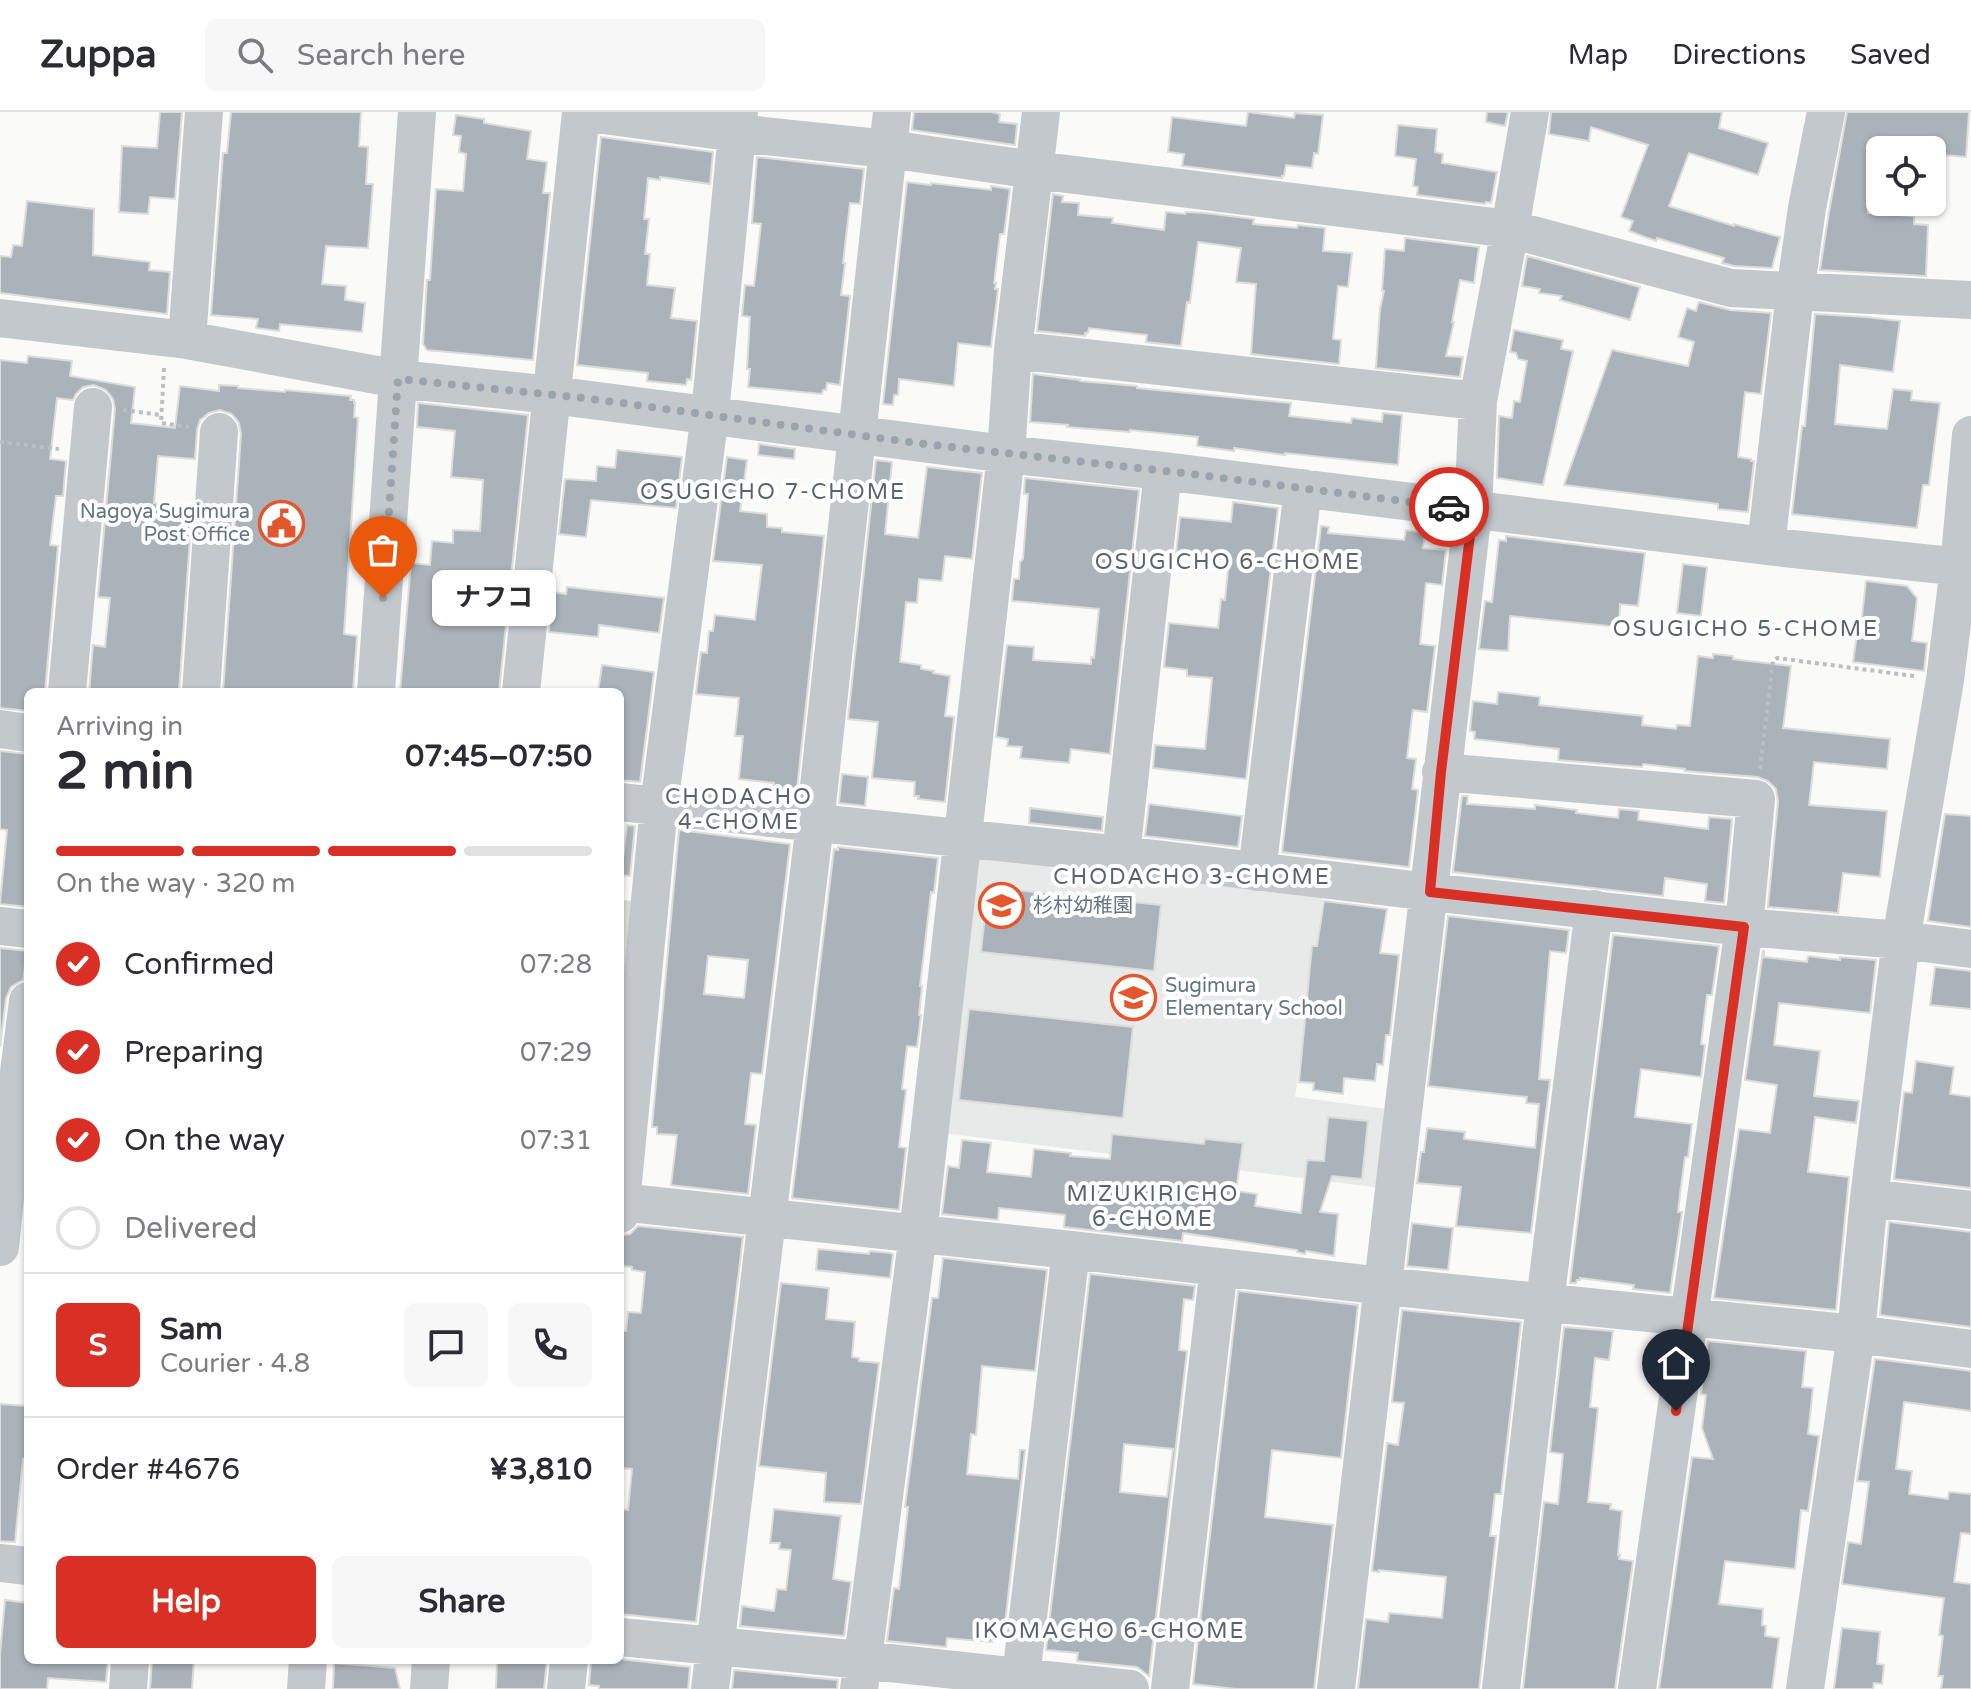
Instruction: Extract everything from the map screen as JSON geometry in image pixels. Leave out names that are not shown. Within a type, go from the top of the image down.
[{"type":"street","points":[[176,339],[204,112]]},
{"type":"street","points":[[376,688],[417,112]]},
{"type":"street","points":[[521,688],[581,112],[890,130],[1035,170],[1510,229],[1731,288],[1971,300]]},
{"type":"street","points":[[861,1674],[918,1234],[1006,454],[1013,350],[1041,112]]},
{"type":"street","points":[[1336,1689],[1473,511],[1478,401],[1530,112]]},
{"type":"street","points":[[1766,546],[1795,293],[1807,208],[1826,112]]},
{"type":"street","points":[[624,1165],[659,806],[710,414],[738,122]]},
{"type":"street","points":[[710,1689],[815,823],[890,130]]},
{"type":"street","points":[[0,318],[176,339],[398,379],[710,414],[1006,454],[1965,568]]},
{"type":"street","points":[[1013,350],[1478,401]]},
{"type":"street","points":[[67,688],[93,407]]},
{"type":"street","points":[[201,688],[219,432]]},
{"type":"street","points":[[1805,1689],[1856,1334],[1869,1198],[1901,940],[1965,568],[1971,435]]},
{"type":"street","points":[[1121,855],[1163,471]]},
{"type":"street","points":[[1257,872],[1303,488]]},
{"type":"street","points":[[0,729],[24,732]]},
{"type":"street","points":[[1441,772],[1756,799],[1744,927],[1637,1689]]},
{"type":"street","points":[[624,802],[1121,855],[1744,927],[1971,949]]},
{"type":"street","points":[[1501,1689],[1594,909]]},
{"type":"street","points":[[0,926],[24,929]]},
{"type":"street","points":[[0,1247],[24,1035]]},
{"type":"street","points":[[1869,1198],[1971,1210]]},
{"type":"street","points":[[624,1206],[1071,1250],[1971,1349]]},
{"type":"street","points":[[1021,1677],[1071,1250]]},
{"type":"street","points":[[1170,1689],[1219,1267]]},
{"type":"street","points":[[0,1563],[24,1566]]},
{"type":"street","points":[[624,1637],[715,1645],[861,1674],[1021,1677],[1130,1689]]},
{"type":"street","points":[[128,1689],[130,1664]]},
{"type":"street","points":[[306,1689],[308,1664]]},
{"type":"street","points":[[429,1689],[431,1664]]},
{"type":"street","points":[[566,1689],[569,1664]]},
{"type":"path","points":[[176,339],[161,423],[219,432]]},
{"type":"path","points":[[93,407],[161,415]]},
{"type":"path","points":[[0,442],[89,453]]},
{"type":"path","points":[[1756,799],[1775,659],[1945,680]]},
{"type":"shaded area","name":"Sugimura Elementary School","points":[[977,856],[1323,898],[1295,1097],[1388,1109],[1381,1188],[943,1133]]},
{"type":"shaded area","points":[[624,900],[637,901],[624,1014]]},
{"type":"building","points":[[160,112],[182,112],[175,199],[150,197],[148,214],[119,212],[122,146],[157,148]]},
{"type":"building","points":[[231,112],[361,112],[359,146],[368,147],[366,184],[373,184],[368,248],[326,246],[322,284],[346,286],[345,300],[365,303],[362,332],[280,324],[279,331],[256,328],[258,319],[211,315],[223,153],[227,153]]},
{"type":"building","points":[[914,112],[1000,114],[999,122],[1017,124],[1015,145],[912,130]]},
{"type":"building","points":[[1248,112],[1294,118],[1295,113],[1323,115],[1318,154],[1314,153],[1312,168],[1286,165],[1282,178],[1182,166],[1184,154],[1168,152],[1172,117],[1246,126]]},
{"type":"building","points":[[1487,112],[1508,112],[1505,126],[1486,122]]},
{"type":"building","points":[[1551,112],[1722,112],[1719,128],[1768,143],[1758,175],[1689,153],[1669,206],[1780,237],[1772,268],[1722,263],[1724,258],[1629,231],[1633,221],[1621,217],[1648,145],[1591,127],[1589,141],[1549,134]]},
{"type":"building","points":[[1847,112],[1969,112],[1966,157],[1946,155],[1946,136],[1866,136],[1866,216],[1914,216],[1914,224],[1928,225],[1926,276],[1820,270]]},
{"type":"building","points":[[456,115],[531,131],[527,159],[547,162],[543,193],[550,193],[533,360],[427,350],[423,344],[436,189],[463,191],[466,154],[459,152],[461,136],[453,135]]},
{"type":"building","points":[[1398,125],[1437,129],[1435,152],[1443,154],[1442,163],[1497,172],[1491,203],[1417,195],[1418,187],[1413,186],[1416,159],[1395,156]]},
{"type":"building","points":[[601,137],[713,152],[710,184],[648,178],[644,219],[649,219],[645,254],[650,254],[647,285],[675,288],[671,318],[697,321],[691,380],[687,379],[686,385],[647,381],[648,373],[577,365]]},
{"type":"building","points":[[757,157],[864,169],[860,204],[850,203],[843,263],[841,295],[850,296],[840,385],[827,383],[822,394],[748,387],[750,317],[742,316],[745,285],[754,286],[761,224],[752,223]]},
{"type":"building","points":[[907,182],[1010,189],[994,283],[995,289],[998,289],[991,347],[958,343],[954,386],[899,379],[898,395],[894,395],[893,405],[883,404]]},
{"type":"building","points":[[1053,194],[1063,196],[1062,202],[1079,203],[1078,215],[1113,218],[1112,223],[1164,230],[1166,212],[1254,219],[1253,224],[1325,228],[1323,251],[1352,253],[1348,287],[1338,286],[1333,339],[1341,340],[1339,364],[1251,354],[1256,284],[1236,282],[1241,248],[1198,242],[1181,346],[1146,342],[1147,335],[1089,328],[1085,336],[1037,331]]},
{"type":"building","points":[[27,201],[94,209],[93,255],[150,262],[149,270],[170,272],[167,314],[0,293],[0,256],[11,257],[13,245],[22,246]]},
{"type":"building","points":[[1405,238],[1479,247],[1474,283],[1460,280],[1446,356],[1463,357],[1460,377],[1376,368],[1385,249],[1404,251]]},
{"type":"building","points":[[1527,256],[1640,287],[1630,320],[1560,300],[1562,296],[1539,293],[1540,289],[1522,286]]},
{"type":"building","points":[[1699,302],[1730,310],[1771,313],[1761,394],[1745,392],[1738,457],[1754,461],[1748,512],[1718,509],[1718,504],[1564,485],[1612,350],[1688,366],[1694,342],[1678,337],[1687,308],[1696,311]]},
{"type":"building","points":[[1815,314],[1900,321],[1893,372],[1840,365],[1835,424],[1887,429],[1893,389],[1912,391],[1911,400],[1940,403],[1929,485],[1923,485],[1917,528],[1792,514],[1802,426],[1805,426]]},
{"type":"building","points":[[1514,330],[1563,340],[1561,349],[1573,351],[1543,485],[1497,478],[1499,416],[1512,418],[1514,401],[1520,402],[1527,361],[1518,359],[1516,353],[1510,352]]},
{"type":"building","points":[[28,356],[72,361],[70,376],[135,387],[131,423],[175,428],[180,386],[219,391],[219,385],[238,386],[351,396],[350,400],[355,403],[354,417],[358,418],[344,634],[357,636],[353,688],[223,688],[241,434],[239,423],[232,414],[220,410],[200,420],[195,459],[158,456],[154,503],[192,510],[179,688],[89,688],[93,645],[105,647],[110,598],[98,597],[115,409],[113,399],[106,390],[94,385],[83,387],[73,400],[57,398],[50,459],[66,461],[63,496],[56,496],[50,545],[58,546],[45,688],[24,688],[24,711],[0,708],[0,360],[27,363]]},
{"type":"building","points":[[1033,374],[1291,403],[1289,416],[1351,423],[1352,418],[1382,422],[1383,413],[1402,415],[1398,465],[1234,448],[1234,451],[1197,446],[1198,437],[1030,422]]},
{"type":"building","points":[[418,403],[528,415],[499,688],[400,688],[411,563],[430,565],[432,541],[453,543],[453,530],[480,531],[483,480],[451,477],[455,431],[417,427]]},
{"type":"building","points":[[759,444],[795,449],[794,459],[758,455]]},
{"type":"building","points":[[617,450],[682,457],[676,508],[591,500],[586,537],[559,534],[565,479],[596,481],[597,466],[615,468]]},
{"type":"building","points":[[727,457],[747,460],[740,511],[767,514],[767,527],[782,528],[782,532],[824,536],[796,798],[773,796],[774,783],[739,779],[743,736],[735,736],[739,698],[696,694],[701,652],[707,653],[709,631],[713,631],[715,615],[755,620],[762,565],[713,561]]},
{"type":"building","points":[[876,460],[892,462],[885,534],[918,538],[927,467],[982,473],[972,559],[945,556],[942,581],[919,579],[917,603],[906,602],[900,662],[921,665],[921,669],[950,676],[945,716],[954,717],[945,802],[918,799],[919,796],[914,796],[915,782],[872,778],[878,722],[848,719]]},
{"type":"building","points":[[1025,478],[1139,490],[1110,754],[1071,749],[1069,763],[1020,758],[1022,747],[1007,746],[1008,739],[996,737],[1007,645],[1034,647],[1033,660],[1091,664],[1091,657],[1094,658],[1099,609],[1012,601],[1014,579],[1019,579],[1023,559],[1028,494],[1024,494]]},
{"type":"building","points":[[1233,502],[1278,508],[1246,779],[1153,768],[1155,745],[1205,749],[1212,678],[1187,676],[1187,670],[1164,667],[1169,623],[1218,628],[1221,599],[1225,600],[1229,560],[1176,553],[1180,517],[1231,522]]},
{"type":"building","points":[[1321,526],[1329,527],[1328,533],[1404,540],[1406,530],[1425,533],[1423,548],[1446,550],[1442,585],[1426,583],[1420,644],[1435,646],[1427,712],[1413,710],[1407,758],[1416,759],[1412,789],[1418,790],[1409,867],[1282,852]]},
{"type":"building","points":[[1506,536],[1645,553],[1638,606],[1620,604],[1619,627],[1510,616],[1508,651],[1479,649],[1485,601],[1492,602],[1499,540],[1506,541]]},
{"type":"building","points":[[1683,564],[1707,567],[1701,616],[1677,613]]},
{"type":"building","points":[[1866,581],[1907,586],[1917,598],[1912,641],[1927,643],[1924,671],[1853,662],[1857,634],[1860,634]]},
{"type":"building","points":[[567,587],[664,598],[659,633],[599,625],[598,637],[549,632],[553,592],[566,594]]},
{"type":"building","points":[[1713,654],[1791,666],[1783,728],[1890,739],[1887,769],[1814,762],[1809,805],[1887,811],[1880,877],[1843,873],[1838,913],[1768,907],[1778,801],[1776,789],[1768,781],[1758,777],[1643,764],[1642,767],[1558,760],[1559,749],[1474,739],[1475,732],[1470,731],[1473,701],[1497,704],[1498,692],[1540,697],[1539,705],[1643,716],[1642,725],[1676,729],[1677,725],[1690,726],[1698,656],[1713,658]]},
{"type":"building","points":[[602,665],[654,672],[640,782],[624,780],[624,688],[599,688]]},
{"type":"building","points":[[0,751],[24,754],[24,907],[0,904],[7,830],[0,829]]},
{"type":"building","points":[[842,774],[868,777],[865,806],[839,803]]},
{"type":"building","points":[[1462,796],[1468,796],[1467,804],[1535,809],[1535,805],[1618,818],[1619,809],[1639,811],[1638,820],[1708,829],[1709,817],[1732,819],[1724,903],[1705,901],[1707,884],[1665,878],[1663,896],[1453,872]]},
{"type":"building","points":[[1149,804],[1242,816],[1238,847],[1145,836]]},
{"type":"building","points":[[1030,808],[1103,817],[1102,831],[1029,823]]},
{"type":"building","points":[[1945,814],[1971,816],[1971,927],[1928,921]]},
{"type":"building","points":[[627,825],[635,826],[630,876],[624,875]]},
{"type":"building","points":[[679,830],[790,844],[762,1074],[751,1073],[745,1124],[756,1125],[748,1194],[671,1185],[677,1135],[657,1134],[657,1127],[652,1127]],"holes":[[[708,956],[748,960],[744,998],[704,994]]]},
{"type":"building","points":[[838,847],[938,858],[920,986],[921,1015],[917,1047],[907,1046],[902,1089],[906,1090],[899,1147],[906,1148],[899,1210],[792,1198],[834,849],[838,850]]},
{"type":"building","points":[[988,887],[1161,905],[1154,971],[981,952]]},
{"type":"building","points":[[1324,901],[1387,909],[1380,953],[1399,955],[1390,1035],[1386,1035],[1383,1065],[1377,1064],[1375,1081],[1344,1078],[1343,1094],[1313,1090],[1314,1083],[1299,1082],[1312,946],[1317,946]]},
{"type":"building","points":[[1448,916],[1569,930],[1566,953],[1550,951],[1539,1079],[1550,1080],[1531,1233],[1456,1226],[1461,1187],[1417,1183],[1427,1128],[1465,1132],[1464,1139],[1535,1148],[1539,1104],[1526,1103],[1527,1097],[1428,1086]]},
{"type":"building","points":[[1613,935],[1719,946],[1712,995],[1707,995],[1701,1044],[1705,1045],[1701,1077],[1641,1069],[1635,1117],[1692,1124],[1681,1186],[1678,1212],[1682,1212],[1670,1293],[1580,1278],[1576,1283],[1570,1283]]},
{"type":"building","points":[[0,948],[24,951],[23,980],[11,987],[6,998],[0,1047]]},
{"type":"building","points":[[1763,951],[1764,957],[1807,962],[1808,956],[1876,960],[1870,1013],[1779,1003],[1774,1045],[1820,1051],[1814,1096],[1859,1101],[1856,1123],[1815,1117],[1808,1172],[1849,1177],[1836,1310],[1714,1298],[1739,1129],[1770,1133],[1777,1085],[1745,1080]]},
{"type":"building","points":[[1935,967],[1971,971],[1971,1009],[1930,1005]]},
{"type":"building","points":[[969,1009],[1133,1027],[1123,1118],[959,1100]]},
{"type":"building","points":[[1916,1061],[1954,1067],[1950,1094],[1971,1097],[1971,1188],[1894,1179],[1904,1092],[1912,1093]]},
{"type":"building","points":[[1328,1117],[1368,1121],[1362,1179],[1332,1176],[1320,1212],[1338,1214],[1334,1256],[1183,1233],[1182,1241],[1064,1227],[1065,1215],[999,1208],[998,1220],[942,1214],[948,1166],[959,1168],[962,1140],[991,1143],[987,1172],[1031,1177],[1034,1149],[1110,1159],[1112,1134],[1204,1144],[1205,1139],[1243,1143],[1236,1191],[1257,1194],[1255,1206],[1301,1213],[1307,1160],[1324,1161]]},
{"type":"building","points":[[1889,1222],[1971,1232],[1971,1327],[1880,1315]]},
{"type":"building","points":[[1412,1223],[1453,1228],[1448,1270],[1407,1266]]},
{"type":"building","points":[[638,1226],[743,1237],[696,1622],[624,1614],[624,1510],[628,1510],[632,1469],[624,1468],[624,1331],[628,1312],[641,1313],[645,1272],[624,1266],[624,1235],[630,1234]]},
{"type":"building","points":[[818,1249],[893,1254],[890,1278],[816,1270]]},
{"type":"building","points":[[943,1258],[1047,1270],[1035,1371],[982,1366],[976,1435],[971,1434],[967,1474],[1018,1479],[1020,1450],[1025,1450],[1005,1623],[994,1622],[992,1642],[947,1638],[946,1647],[887,1641],[894,1588],[899,1589],[908,1507],[905,1507],[932,1298],[938,1298]]},
{"type":"building","points":[[1090,1274],[1195,1286],[1193,1300],[1184,1299],[1179,1350],[1187,1351],[1149,1676],[1137,1667],[1077,1661],[1078,1653],[1046,1650]],"holes":[[[1124,1444],[1173,1449],[1167,1497],[1120,1492]]]},
{"type":"building","points":[[781,1283],[829,1288],[826,1319],[855,1322],[852,1357],[879,1363],[861,1504],[824,1502],[826,1473],[759,1466]]},
{"type":"building","points":[[1238,1291],[1358,1305],[1341,1458],[1272,1450],[1265,1517],[1333,1525],[1314,1689],[1236,1689],[1193,1684]]},
{"type":"building","points":[[1402,1310],[1521,1322],[1501,1494],[1495,1494],[1490,1536],[1496,1536],[1479,1689],[1358,1689],[1366,1619],[1388,1622],[1389,1613],[1442,1618],[1446,1577],[1372,1571],[1387,1443],[1398,1445],[1404,1403],[1392,1402]]},
{"type":"building","points":[[1564,1327],[1613,1331],[1609,1360],[1595,1358],[1590,1407],[1598,1408],[1588,1502],[1611,1504],[1610,1509],[1622,1511],[1618,1555],[1619,1559],[1633,1561],[1615,1689],[1523,1689],[1544,1502],[1558,1504],[1563,1454],[1550,1452]]},
{"type":"building","points":[[1708,1341],[1806,1351],[1802,1387],[1813,1388],[1808,1434],[1819,1436],[1808,1511],[1801,1510],[1795,1569],[1725,1561],[1719,1604],[1763,1609],[1765,1636],[1779,1638],[1772,1689],[1659,1689],[1692,1457],[1713,1459],[1702,1428],[1706,1395],[1701,1394]]},
{"type":"building","points":[[1875,1359],[1971,1371],[1971,1411],[1904,1402],[1896,1469],[1912,1471],[1909,1494],[1948,1499],[1949,1492],[1971,1494],[1971,1534],[1961,1533],[1954,1582],[1971,1584],[1971,1689],[1941,1689],[1943,1676],[1938,1676],[1943,1636],[1939,1635],[1944,1598],[1842,1584],[1848,1542],[1861,1544],[1869,1482],[1857,1481]]},
{"type":"building","points":[[0,1404],[24,1406],[24,1459],[15,1542],[0,1541]]},
{"type":"building","points":[[774,1509],[841,1516],[833,1579],[851,1582],[844,1636],[740,1626],[742,1606],[774,1611],[777,1589],[786,1590],[791,1550],[779,1549],[780,1543],[770,1543]]},
{"type":"building","points":[[5,1600],[24,1602],[24,1664],[108,1664],[106,1682],[48,1678],[47,1689],[0,1689]]},
{"type":"building","points":[[1842,1628],[1880,1632],[1877,1664],[1884,1665],[1882,1684],[1874,1683],[1873,1689],[1834,1689]]},
{"type":"building","points":[[624,1659],[690,1667],[688,1689],[599,1689],[599,1686],[589,1685],[591,1664],[624,1664]]},
{"type":"building","points":[[152,1664],[194,1664],[192,1689],[150,1689]]},
{"type":"building","points":[[334,1664],[346,1664],[395,1668],[400,1689],[333,1689]]},
{"type":"building","points":[[497,1664],[547,1664],[544,1689],[496,1689]]},
{"type":"building","points":[[734,1670],[838,1680],[837,1689],[732,1689]]},
{"type":"way so far","points":[[383,598],[398,379],[584,398],[916,443],[1449,507]]},
{"type":"place","name":"Nagoya Sugimura Post Office","points":[[281,524]]},
{"type":"place","name":"ナフコ","points":[[383,598]]},
{"type":"place","name":"杉村幼稚園","points":[[1002,906]]},
{"type":"place","name":"Sugimura Elementary School","points":[[1134,998]]},
{"type":"district","name":"OSUGICHO 7-CHOME","points":[[773,492]]},
{"type":"district","name":"OSUGICHO 6-CHOME","points":[[1228,562]]},
{"type":"district","name":"OSUGICHO 5-CHOME","points":[[1746,629]]},
{"type":"district","name":"CHODACHO 4-CHOME","points":[[739,810]]},
{"type":"district","name":"CHODACHO 3-CHOME","points":[[1192,877]]},
{"type":"district","name":"MIZUKIRICHO 6-CHOME","points":[[1153,1206]]},
{"type":"district","name":"IKOMACHO 6-CHOME","points":[[1110,1631]]},
{"type":"route","points":[[1449,507],[1473,511],[1441,772],[1430,892],[1744,927],[1676,1411]]}]
